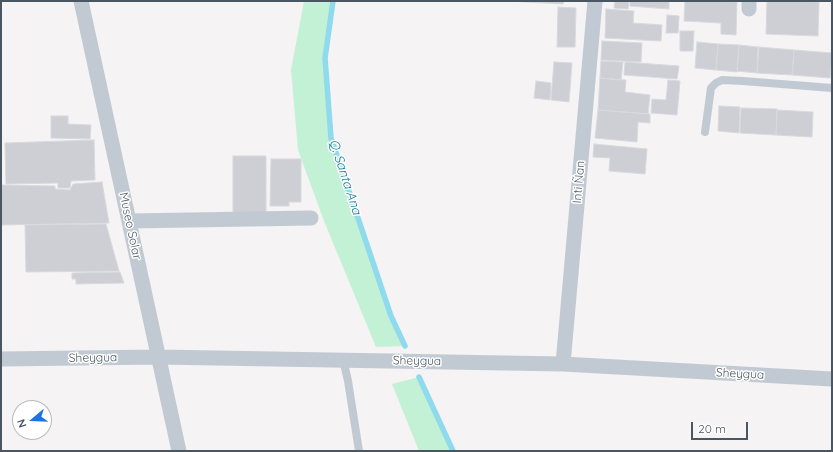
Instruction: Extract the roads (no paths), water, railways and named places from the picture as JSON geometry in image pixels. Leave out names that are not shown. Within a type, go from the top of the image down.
[{"type":"street","name":"Museo Solar","points":[[81,1],[179,451]]},
{"type":"street","name":"Inti Ñan","points":[[562,364],[595,1]]},
{"type":"street","points":[[129,221],[311,218]]},
{"type":"street","name":"Sheygua","points":[[1,359],[158,357],[343,359],[562,364],[832,379]]},
{"type":"lane","points":[[705,132],[711,88],[722,80],[832,88]]},
{"type":"lane","points":[[343,359],[359,451]]},
{"type":"waterway","name":"Q. Santa Ana","points":[[333,1],[325,58],[331,138],[391,316],[405,346]]},
{"type":"waterway","name":"Q. Santa Ana","points":[[419,377],[453,451]]}]
